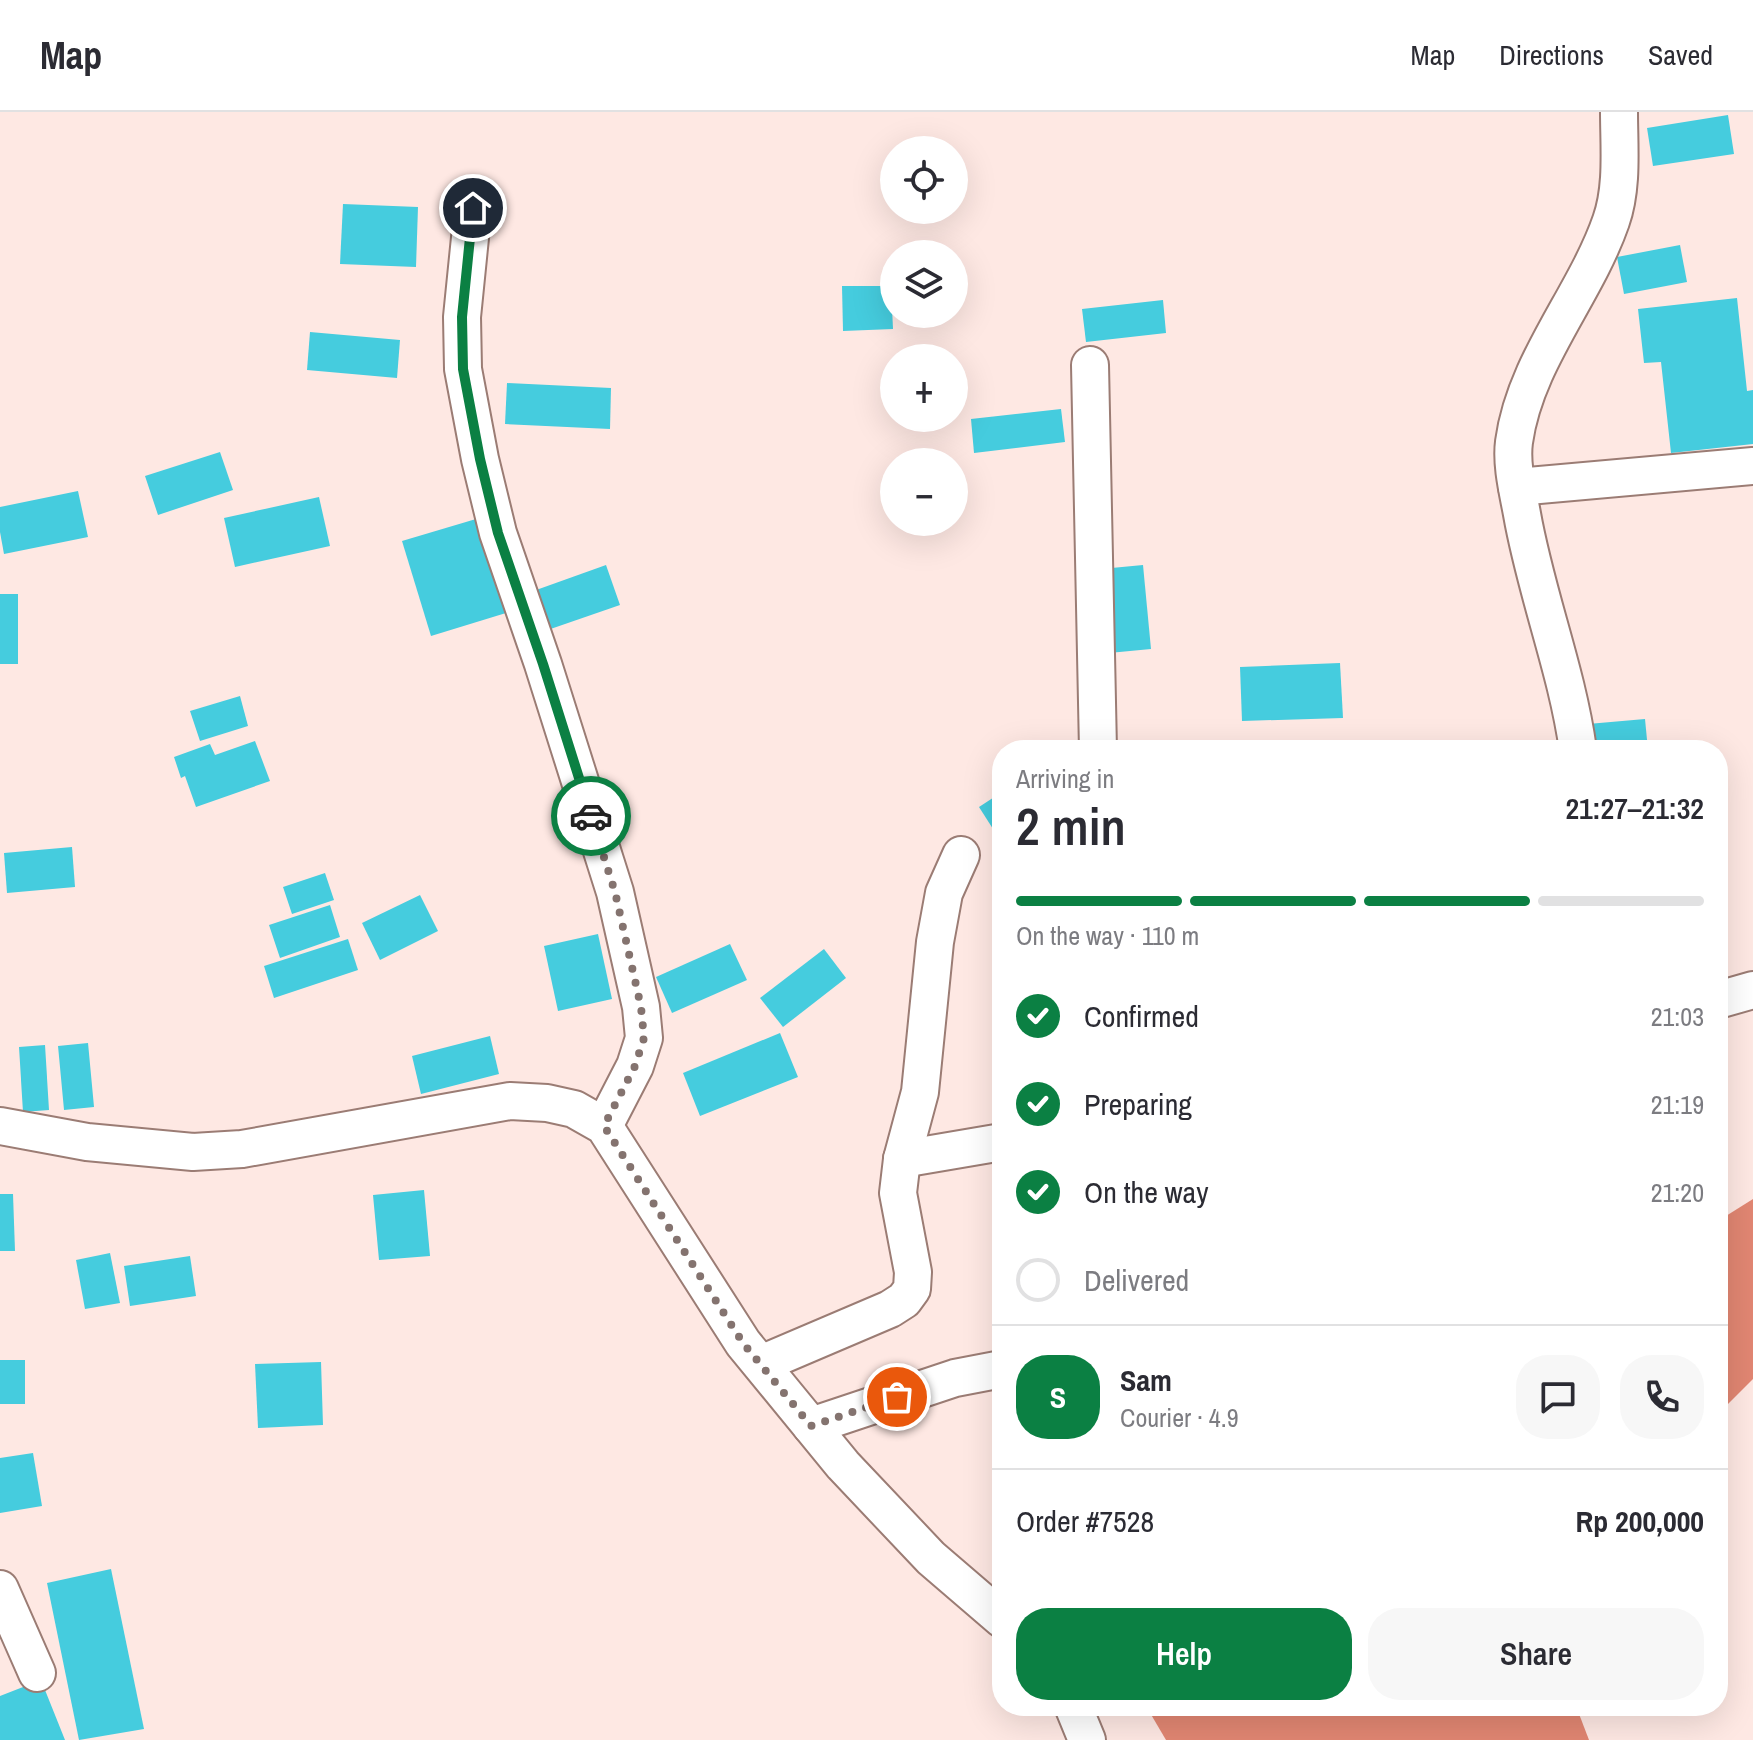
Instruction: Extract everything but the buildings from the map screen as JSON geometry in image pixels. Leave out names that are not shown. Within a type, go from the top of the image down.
[{"type":"street","points":[[1577,740],[1572,706],[1526,537],[1513,445],[1523,399],[1593,264],[1612,218],[1619,172],[1619,112]]},
{"type":"street","points":[[473,208],[462,317],[463,369],[480,459],[498,533],[615,892],[641,1007],[644,1038],[635,1066],[604,1126]]},
{"type":"street","points":[[1090,365],[1098,740]]},
{"type":"street","points":[[1517,487],[1753,466]]},
{"type":"street","points":[[761,1364],[890,1309],[904,1300],[912,1289],[913,1272],[898,1193],[902,1159],[920,1092],[941,905],[961,855]]},
{"type":"street","points":[[1728,997],[1753,990]]},
{"type":"street","points":[[0,1126],[87,1142],[193,1152],[242,1149],[510,1101],[547,1103],[574,1109],[604,1126],[743,1343],[843,1465],[931,1558],[992,1610]]},
{"type":"street","points":[[902,1159],[992,1144]]},
{"type":"street","points":[[811,1426],[955,1378],[992,1371]]},
{"type":"street","points":[[0,1589],[37,1673]]},
{"type":"street","points":[[1077,1716],[1087,1740]]},
{"type":"shaded area","points":[[1753,1199],[1753,1379],[1728,1404],[1728,1215]]},
{"type":"shaded area","points":[[1152,1716],[1580,1716],[1589,1740],[1166,1740]]},
{"type":"way so far","points":[[591,816],[615,892],[641,1007],[644,1038],[635,1066],[604,1126],[743,1343],[811,1426],[897,1397]]},
{"type":"route","points":[[473,208],[462,317],[463,369],[480,459],[498,533],[591,816]]}]
